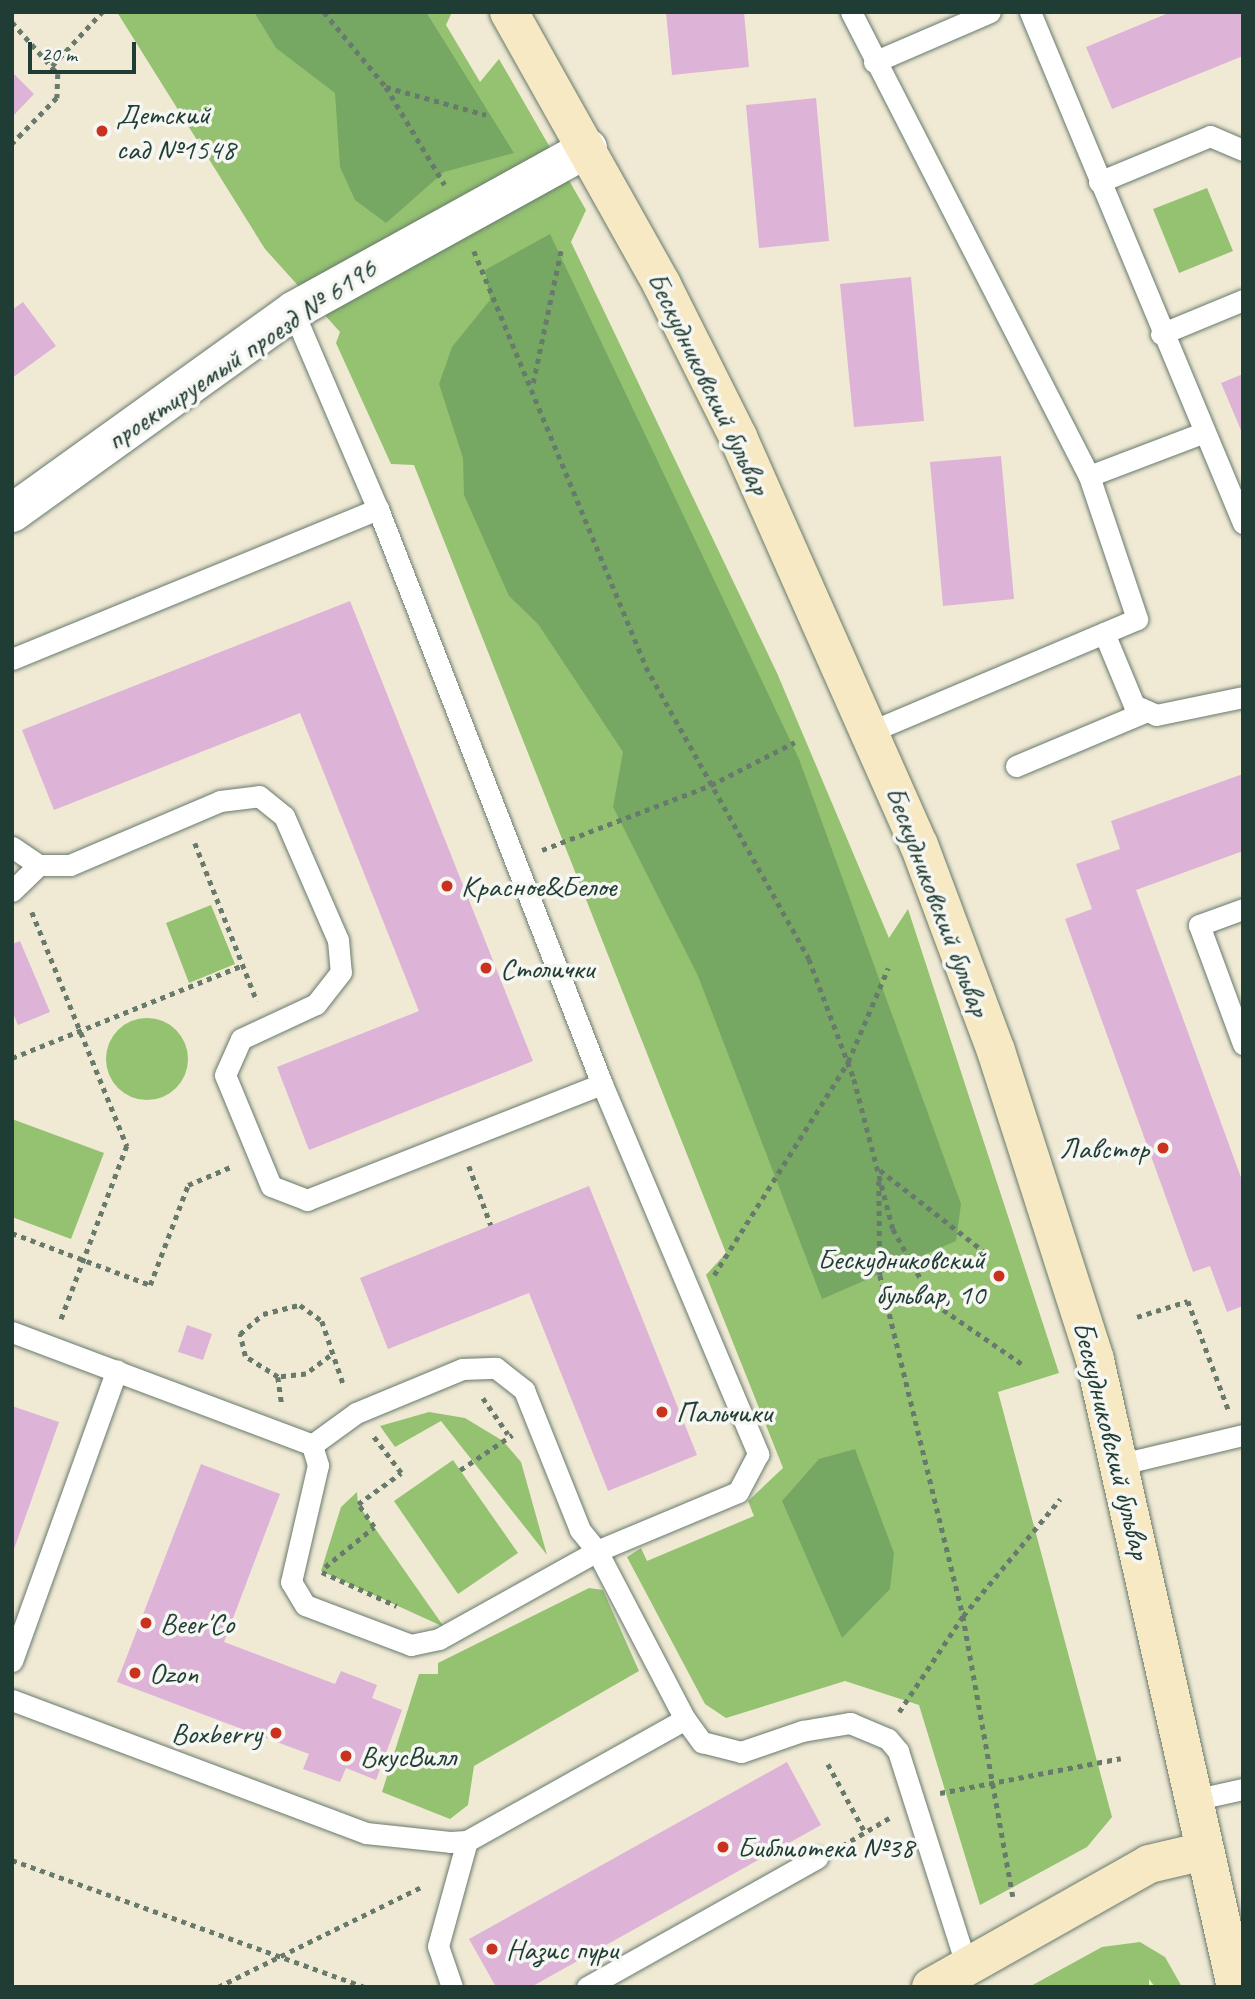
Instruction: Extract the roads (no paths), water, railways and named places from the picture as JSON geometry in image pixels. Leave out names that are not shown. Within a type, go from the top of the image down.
[{"type":"street","name":"Бескудниковский бульвар","points":[[509,12],[588,148],[738,437],[870,732],[996,1051],[1095,1360],[1121,1464],[1236,1987]]},
{"type":"street","name":"проектируемый проезд № 6196","points":[[12,513],[293,312],[588,148]]},
{"type":"street","points":[[931,1987],[1149,1864],[1205,1851]]},
{"type":"lane","points":[[851,12],[874,62],[1089,476],[1137,619],[870,732]]},
{"type":"lane","points":[[874,62],[990,12]]},
{"type":"lane","points":[[1030,12],[1202,433],[1243,523]]},
{"type":"lane","points":[[1099,182],[1210,136],[1243,150]]},
{"type":"lane","points":[[1161,334],[1243,300]]},
{"type":"lane","points":[[293,312],[378,509],[602,1084],[758,1454],[750,1475],[738,1492],[597,1551],[439,1639],[411,1645],[305,1605],[291,1581],[318,1465],[313,1445]]},
{"type":"lane","points":[[1089,476],[1202,433]]},
{"type":"lane","points":[[12,659],[378,509]]},
{"type":"lane","points":[[1104,633],[1134,705],[1147,711],[1156,715],[1243,697]]},
{"type":"lane","points":[[1016,766],[1147,711]]},
{"type":"lane","points":[[12,847],[39,865],[70,865],[220,801],[259,796],[284,816],[338,940],[341,972],[316,1004],[241,1040],[225,1075],[271,1186],[307,1199],[602,1084]]},
{"type":"lane","points":[[16,887],[39,865]]},
{"type":"lane","points":[[1243,909],[1199,925],[1243,1044]]},
{"type":"lane","points":[[12,1332],[52,1344],[313,1445]]},
{"type":"lane","points":[[313,1445],[356,1413],[462,1369],[496,1368],[524,1390],[580,1530],[597,1551],[685,1719],[702,1742],[741,1752],[802,1731],[850,1723],[888,1739],[913,1801],[967,1966]]},
{"type":"lane","points":[[12,1661],[117,1370]]},
{"type":"lane","points":[[1121,1464],[1240,1436]]},
{"type":"lane","points":[[12,1700],[366,1833],[467,1841],[685,1719]]},
{"type":"lane","points":[[1193,1800],[1243,1789]]},
{"type":"lane","points":[[452,1987],[438,1946],[467,1841]]},
{"type":"lane","points":[[587,1987],[817,1858]]},
{"type":"place","name":"Детский сад №1548","points":[[102,131]]},
{"type":"place","name":"Красное&Белое","points":[[447,886]]},
{"type":"place","name":"Столички","points":[[486,968]]},
{"type":"place","name":"Лавстор","points":[[1163,1148]]},
{"type":"place","name":"Бескудниковский бульвар, 10","points":[[999,1276]]},
{"type":"place","name":"Пальчики","points":[[662,1412]]},
{"type":"place","name":"Beer'Co","points":[[146,1623]]},
{"type":"place","name":"Ozon","points":[[135,1673]]},
{"type":"place","name":"Boxberry","points":[[276,1733]]},
{"type":"place","name":"ВкусВилл","points":[[346,1756]]},
{"type":"place","name":"Библиотека №38","points":[[723,1847]]},
{"type":"place","name":"Назис пури","points":[[492,1949]]}]
